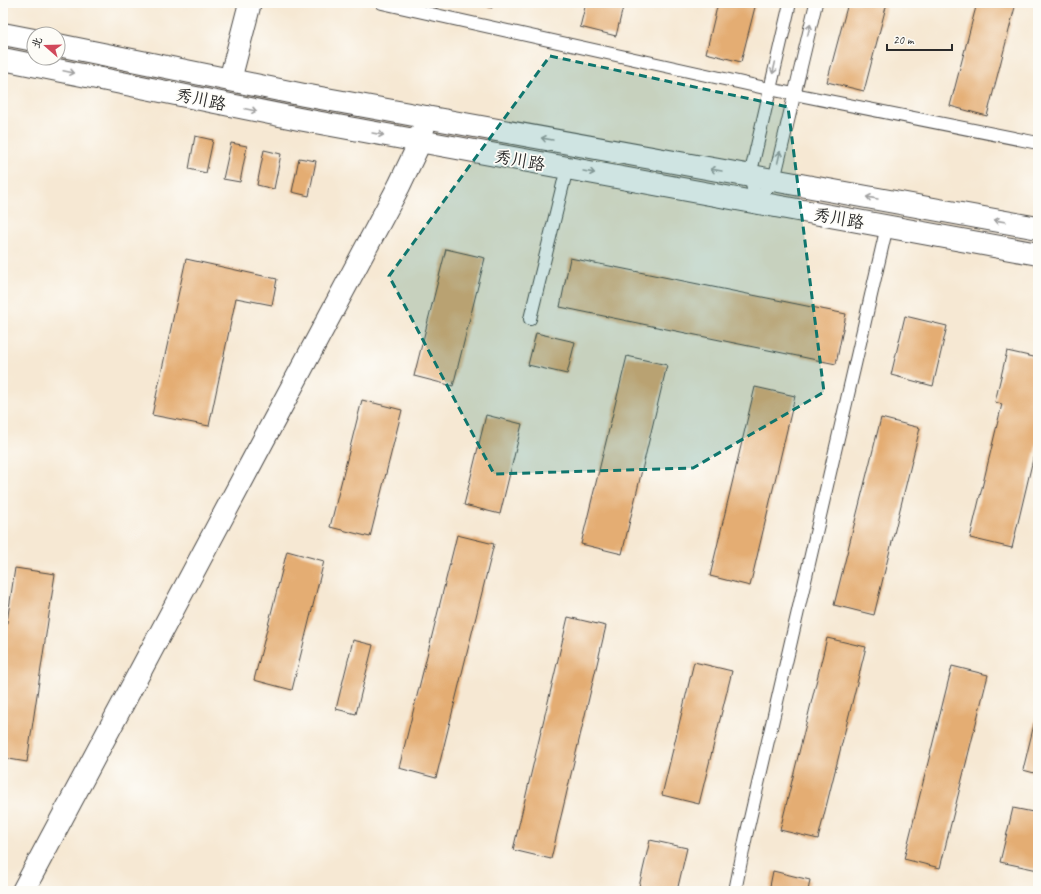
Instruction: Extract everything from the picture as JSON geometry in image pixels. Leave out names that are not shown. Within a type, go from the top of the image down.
[{"type":"main road","points":[[230,80],[250,3]]},
{"type":"main road","points":[[3,34],[26,38]]},
{"type":"main road","name":"秀川路","points":[[66,47],[304,95],[1038,228]]},
{"type":"main road","name":"秀川路","points":[[3,58],[299,120],[1038,254]]},
{"type":"main road","points":[[23,891],[399,186],[420,142],[426,117]]},
{"type":"lane","points":[[382,3],[769,89],[1038,143]]},
{"type":"lane","points":[[756,202],[750,176],[790,3]]},
{"type":"lane","points":[[756,202],[774,180],[816,3]]},
{"type":"lane","points":[[530,319],[567,168]]},
{"type":"lane","points":[[735,891],[746,836],[887,226]]},
{"type":"highlighted area","points":[[550,56],[788,107],[824,392],[693,468],[494,474],[389,276]]},
{"type":"building","points":[[474,3],[493,3],[492,8]]},
{"type":"building","points":[[586,3],[624,3],[616,36],[580,27]]},
{"type":"building","points":[[718,3],[756,3],[741,62],[706,53]]},
{"type":"building","points":[[848,3],[887,3],[864,91],[827,82]]},
{"type":"building","points":[[977,3],[1016,3],[987,116],[950,106]]},
{"type":"building","points":[[195,136],[213,140],[206,173],[189,169]]},
{"type":"building","points":[[231,143],[247,146],[240,182],[223,179]]},
{"type":"building","points":[[264,150],[281,154],[274,189],[257,185]]},
{"type":"building","points":[[299,158],[316,161],[309,196],[292,192]]},
{"type":"building","points":[[446,249],[485,258],[453,386],[414,376]]},
{"type":"building","points":[[570,258],[846,314],[836,364],[560,307]]},
{"type":"building","points":[[186,259],[277,279],[272,305],[236,298],[209,426],[152,415]]},
{"type":"building","points":[[905,316],[947,326],[933,386],[891,375]]},
{"type":"building","points":[[536,333],[575,342],[567,374],[528,365]]},
{"type":"building","points":[[1007,351],[1038,358],[1038,438],[1012,548],[970,538],[1002,404],[995,402]]},
{"type":"building","points":[[627,356],[667,365],[622,554],[581,544]]},
{"type":"building","points":[[755,387],[795,396],[750,586],[710,576]]},
{"type":"building","points":[[362,400],[402,410],[370,537],[330,527]]},
{"type":"building","points":[[486,415],[522,424],[500,514],[464,505]]},
{"type":"building","points":[[881,418],[920,428],[874,615],[834,605]]},
{"type":"building","points":[[457,535],[494,544],[436,778],[399,768]]},
{"type":"building","points":[[287,551],[324,561],[292,690],[254,680]]},
{"type":"building","points":[[15,568],[55,574],[27,762],[3,758],[3,649]]},
{"type":"building","points":[[568,617],[606,626],[551,859],[513,850]]},
{"type":"building","points":[[827,638],[866,647],[818,839],[780,830]]},
{"type":"building","points":[[353,640],[373,645],[356,714],[336,709]]},
{"type":"building","points":[[694,662],[732,671],[699,804],[662,795]]},
{"type":"building","points":[[952,666],[988,675],[940,868],[904,859]]},
{"type":"building","points":[[1038,712],[1038,774],[1023,770]]},
{"type":"building","points":[[1013,808],[1038,813],[1038,870],[1000,862]]},
{"type":"building","points":[[650,840],[687,848],[677,891],[638,891]]},
{"type":"building","points":[[773,871],[810,880],[808,891],[769,891]]}]
